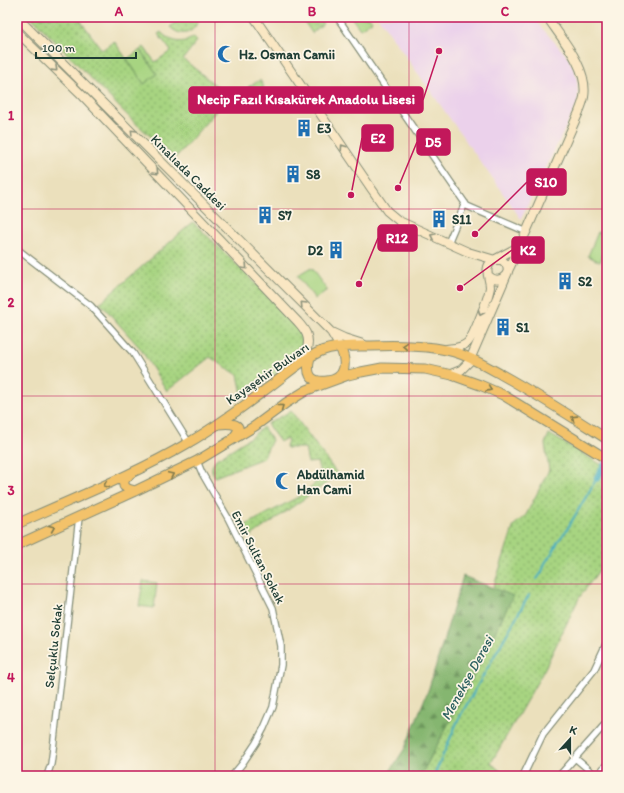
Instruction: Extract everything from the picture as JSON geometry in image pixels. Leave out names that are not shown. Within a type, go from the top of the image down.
[{"type":"main road","name":"Kınalıada Caddesi","points":[[17,17],[330,332],[340,347]]},
{"type":"main road","points":[[254,17],[387,211],[399,221],[468,252],[495,260],[502,260],[507,265],[508,272],[504,278],[498,280],[489,276]]},
{"type":"main road","points":[[451,374],[459,372],[464,368],[470,358],[580,112],[584,97],[583,78],[575,59],[547,17]]},
{"type":"main road","name":"Kınalıada Caddesi","points":[[17,32],[83,96],[298,322],[306,332],[309,341]]},
{"type":"main road","points":[[444,350],[458,348],[470,340],[488,297],[490,287],[487,270],[489,263],[520,246]]},
{"type":"main road","points":[[330,332],[354,342],[371,346]]},
{"type":"main road","points":[[309,341],[309,374],[313,379],[319,382],[332,381],[339,377],[344,370],[344,355],[340,347]]},
{"type":"main road","points":[[293,369],[303,359],[309,341]]},
{"type":"main road","name":"Kayaşehir Bulvarı","points":[[17,524],[129,475],[189,442],[216,425],[310,357],[329,349],[340,347],[391,345],[453,352],[486,366],[607,439]]},
{"type":"main road","points":[[475,346],[478,354],[486,366]]},
{"type":"main road","points":[[17,545],[197,461],[228,444],[307,390],[355,373],[382,368],[426,369],[451,374],[480,385],[498,393],[528,410],[607,459]]},
{"type":"main road","points":[[216,425],[232,423],[237,427],[237,434],[228,444]]},
{"type":"main road","points":[[129,475],[124,480],[124,486],[135,491]]},
{"type":"street","points":[[337,17],[467,206],[527,232]]},
{"type":"street","points":[[448,243],[465,203]]},
{"type":"street","points":[[17,249],[91,306],[132,353],[189,442]]},
{"type":"street","name":"Emir Sultan Sokak","points":[[197,461],[202,473],[228,518],[273,608],[281,646],[281,665],[278,686],[272,707],[256,744],[232,776]]},
{"type":"street","name":"Selçuklu Sokak","points":[[47,776],[53,749],[79,517]]},
{"type":"street","points":[[523,776],[543,734],[594,670],[607,642]]},
{"type":"street","points":[[559,776],[607,722]]},
{"type":"street","points":[[575,758],[596,776],[607,764]]},
{"type":"shaded area","points":[[378,17],[532,17],[568,57],[577,80],[577,104],[521,219]]},
{"type":"green space","points":[[31,17],[78,17],[102,50],[114,41],[144,84],[157,74],[140,50],[144,47],[155,62],[171,51],[158,34],[161,32],[172,40],[181,42],[194,37],[197,41],[183,59],[229,96],[175,158],[132,120]]},
{"type":"green space","points":[[184,17],[194,17],[198,21],[196,26],[190,32],[178,32],[170,27]]},
{"type":"green space","points":[[318,17],[323,24],[312,33],[302,18]]},
{"type":"green space","points":[[351,17],[369,17],[372,21],[360,29]]},
{"type":"green space","points":[[140,50],[157,74],[144,84],[127,59]]},
{"type":"green space","points":[[260,80],[264,87],[253,94],[248,87]]},
{"type":"green space","points":[[193,222],[279,306],[303,335],[303,345],[285,368],[243,398],[238,375],[210,357],[167,391],[140,348],[100,303]]},
{"type":"green space","points":[[598,232],[607,235],[607,246],[600,262],[588,256]]},
{"type":"green space","points":[[311,268],[327,290],[315,299],[298,276]]},
{"type":"green space","points":[[291,411],[338,475],[248,538],[242,527],[300,496],[319,479],[317,462],[308,463],[305,448],[287,448],[286,446],[288,440],[280,442],[267,424]]},
{"type":"green space","points":[[263,427],[272,440],[263,458],[215,477],[212,467],[215,460],[251,437]]},
{"type":"green space","points":[[549,434],[607,468],[607,559],[579,598],[544,670],[491,763],[506,776],[419,776],[426,766],[476,671],[512,597],[493,589],[514,525],[526,515],[549,470],[545,444]]},
{"type":"green space","points":[[463,576],[513,596],[476,671],[426,766],[419,776],[387,776],[405,748],[429,688]]},
{"type":"green space","points":[[143,581],[157,583],[154,608],[139,606]]},
{"type":"waterway","name":"Menekşe Deresi","points":[[597,478],[607,461]]},
{"type":"waterway","name":"Menekşe Deresi","points":[[537,579],[558,541],[566,531],[597,478]]},
{"type":"waterway","name":"Menekşe Deresi","points":[[434,776],[458,720],[529,595]]},
{"type":"place","name":"Necip Fazıl Kısakürek Anadolu Lisesi","points":[[439,51]]},
{"type":"place","name":"Hz. Osman Camii","points":[[226,54]]},
{"type":"place","name":"E3","points":[[304,128]]},
{"type":"place","name":"S8","points":[[293,174]]},
{"type":"place","name":"D5","points":[[398,188]]},
{"type":"place","name":"E2","points":[[351,195]]},
{"type":"place","name":"S7","points":[[265,215]]},
{"type":"place","name":"S11","points":[[439,219]]},
{"type":"place","name":"S10","points":[[475,234]]},
{"type":"place","name":"D2","points":[[336,250]]},
{"type":"place","name":"S2","points":[[565,281]]},
{"type":"place","name":"R12","points":[[359,284]]},
{"type":"place","name":"K2","points":[[460,288]]},
{"type":"place","name":"S1","points":[[503,327]]},
{"type":"place","name":"Abdülhamid Han Cami","points":[[284,481]]}]
